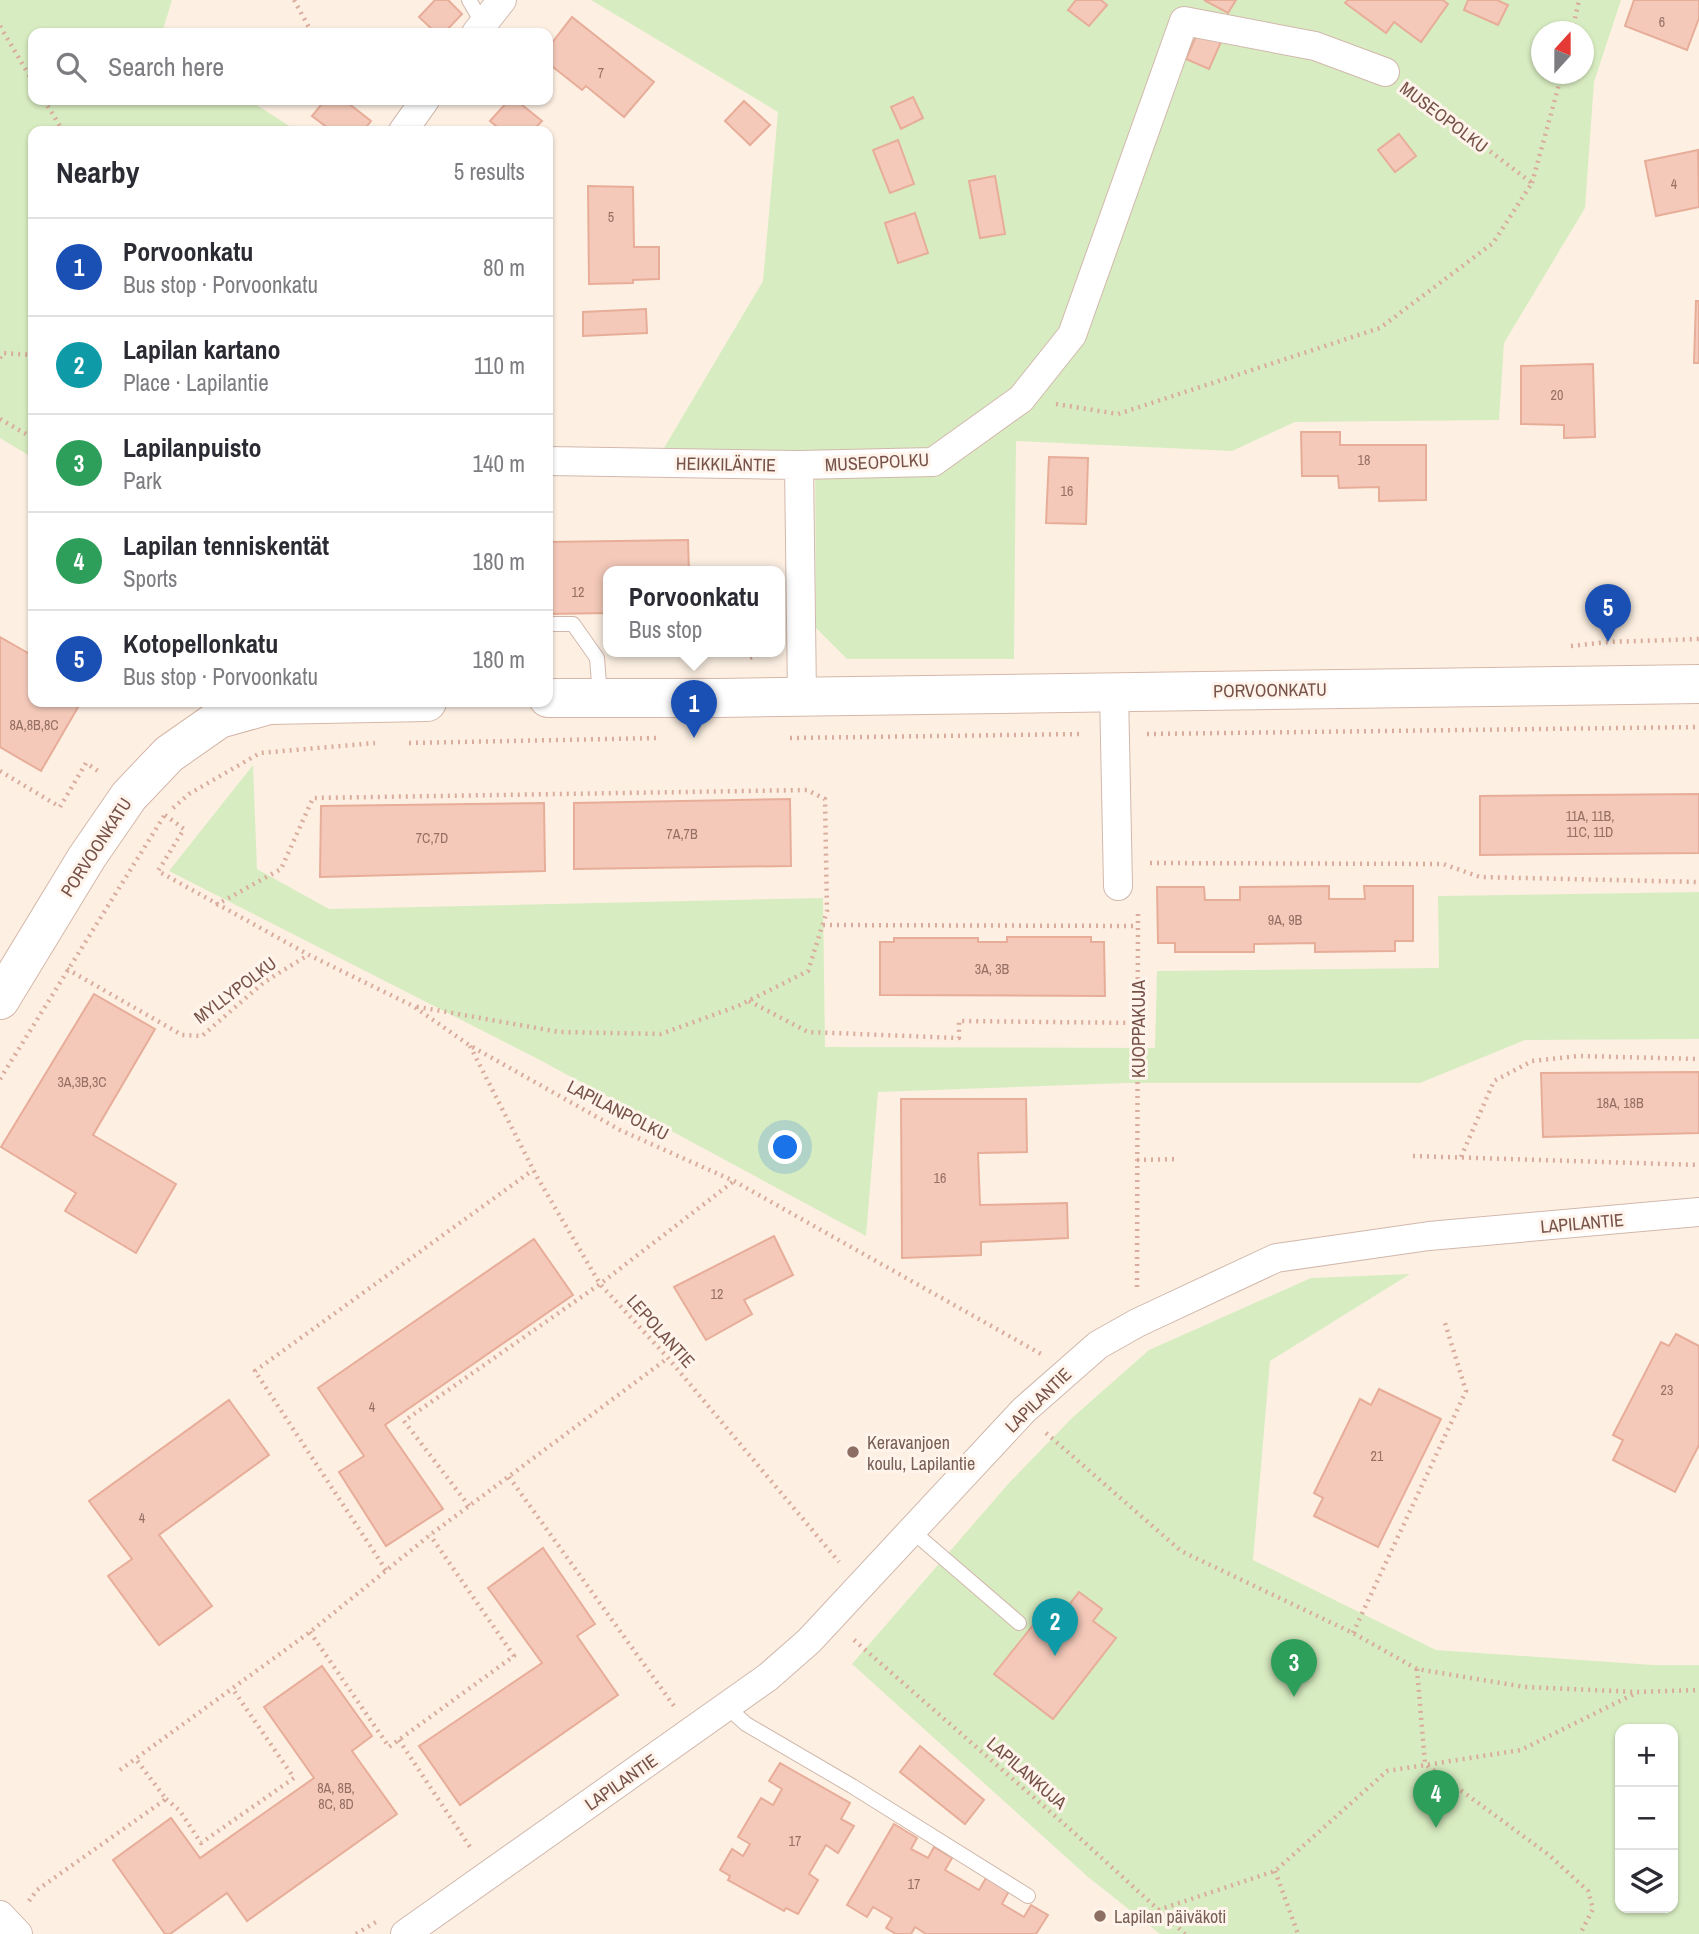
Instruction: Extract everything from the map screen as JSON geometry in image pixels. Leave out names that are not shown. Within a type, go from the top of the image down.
[{"type":"street","points":[[480,28],[502,0]]},
{"type":"street","name":"MUSEOPOLKU","points":[[799,465],[933,462],[1021,399],[1072,335],[1190,11],[1315,46],[1385,72]]},
{"type":"street","points":[[407,126],[421,105]]},
{"type":"street","name":"HEIKKILÄNTIE","points":[[553,461],[799,465],[802,697]]},
{"type":"street","name":"PORVOONKATU","points":[[553,698],[1699,684]]},
{"type":"street","points":[[1114,692],[1128,893]]},
{"type":"street","name":"PORVOONKATU","points":[[0,1000],[87,857],[129,796],[169,754],[219,719],[262,707]]},
{"type":"street","name":"LAPILANTIE","points":[[411,1927],[768,1677],[809,1641],[1024,1410],[1098,1345],[1137,1323],[1276,1258],[1429,1236],[1699,1212]]},
{"type":"lane","points":[[469,0],[479,28]]},
{"type":"lane","points":[[553,624],[573,624],[597,658],[600,698]]},
{"type":"lane","points":[[911,1530],[1019,1623]]},
{"type":"lane","points":[[727,1707],[746,1724],[852,1786],[1028,1896]]},
{"type":"path","points":[[294,0],[309,28]]},
{"type":"path","points":[[1574,21],[1579,0]]},
{"type":"path","points":[[0,26],[28,74]]},
{"type":"path","name":"MUSEOPOLKU","points":[[1385,72],[1532,183]]},
{"type":"path","points":[[1021,399],[1118,414],[1380,328],[1493,243],[1532,183],[1559,84]]},
{"type":"path","points":[[47,105],[60,126]]},
{"type":"path","points":[[0,358],[3,353],[28,355]]},
{"type":"path","points":[[0,419],[28,435]]},
{"type":"path","points":[[786,738],[1699,727]]},
{"type":"path","points":[[401,743],[668,738]]},
{"type":"path","points":[[0,1079],[165,815],[189,794],[260,753],[387,743]]},
{"type":"path","points":[[0,771],[60,807],[86,763],[104,775]]},
{"type":"path","points":[[216,905],[281,869],[313,798],[807,790],[825,799],[827,911],[807,971],[748,1001],[661,1034],[559,1032],[413,1006]]},
{"type":"path","name":"LAPILANPOLKU","points":[[165,815],[184,829],[158,871],[309,955],[413,1006],[469,1045],[620,1130],[734,1181],[1041,1354],[1065,1374]]},
{"type":"path","points":[[1138,863],[1443,864],[1479,877],[1699,882]]},
{"type":"path","name":"KUOPPAKUJA","points":[[1128,893],[1138,926],[1137,1323]]},
{"type":"path","points":[[823,925],[1138,926]]},
{"type":"path","name":"MYLLYPOLKU","points":[[67,969],[182,1035],[202,1036],[263,983],[309,955]]},
{"type":"path","points":[[748,1001],[808,1032],[959,1038],[959,1021],[1138,1023]]},
{"type":"path","name":"LEPOLANTIE","points":[[469,1045],[533,1170],[600,1284],[668,1358],[860,1586]]},
{"type":"path","points":[[1461,1157],[1494,1082],[1532,1061],[1579,1056],[1699,1059]]},
{"type":"path","points":[[1413,1156],[1699,1165]]},
{"type":"path","points":[[1137,1160],[1179,1159]]},
{"type":"path","points":[[387,1570],[255,1371],[533,1170]]},
{"type":"path","points":[[469,1506],[404,1420],[600,1284],[734,1181]]},
{"type":"path","points":[[1353,1633],[1466,1391],[1445,1323]]},
{"type":"path","points":[[1032,1364],[1041,1354]]},
{"type":"path","points":[[120,1770],[310,1632],[430,1535],[668,1358]]},
{"type":"path","points":[[1024,1410],[1040,1428],[1181,1550],[1353,1633],[1417,1669],[1525,1687],[1638,1692],[1699,1690]]},
{"type":"path","points":[[509,1477],[678,1711]]},
{"type":"path","points":[[310,1632],[389,1747],[514,1656],[430,1535]]},
{"type":"path","name":"LAPILANKUJA","points":[[848,1635],[1071,1830],[1185,1934]]},
{"type":"path","points":[[1417,1669],[1425,1764],[1549,1856],[1588,1891],[1593,1909],[1580,1934]]},
{"type":"path","points":[[135,1758],[166,1799],[180,1811],[201,1843],[294,1779],[232,1688]]},
{"type":"path","points":[[1157,1910],[1275,1871],[1387,1771],[1521,1750],[1638,1692]]},
{"type":"path","points":[[399,1740],[475,1855]]},
{"type":"path","points":[[9,1925],[37,1890],[166,1799]]},
{"type":"path","points":[[1275,1871],[1298,1934]]},
{"type":"path","points":[[356,1934],[411,1927]]},
{"type":"green space","points":[[0,0],[172,0],[164,28],[28,28],[28,105],[257,105],[289,126],[28,126],[28,455],[0,438]]},
{"type":"green space","points":[[591,0],[1621,0],[1594,82],[1594,21],[1531,21],[1531,84],[1594,84],[1585,208],[1504,343],[1499,420],[1295,422],[1232,451],[1016,441],[1014,659],[847,659],[816,628],[815,454],[664,448],[763,281],[778,112]]},
{"type":"green space","points":[[253,765],[257,869],[329,909],[823,898],[825,1047],[1155,1048],[1157,971],[1439,968],[1438,896],[1699,892],[1699,1039],[1525,1040],[1420,1083],[1125,1083],[878,1092],[866,1236],[538,1059],[169,871]]},
{"type":"green space","points":[[1410,1274],[1270,1361],[1253,1560],[1436,1650],[1653,1665],[1699,1665],[1699,1934],[1160,1934],[1088,1877],[852,1664],[1009,1483],[1072,1418],[1149,1350],[1311,1278]]},
{"type":"building","points":[[435,0],[448,0],[462,14],[449,28],[431,28],[419,17]]},
{"type":"building","points":[[1076,0],[1101,0],[1107,5],[1089,26],[1068,10]]},
{"type":"building","points":[[1204,0],[1236,0],[1228,13]]},
{"type":"building","points":[[1348,0],[1443,0],[1448,4],[1421,42],[1394,22],[1386,33],[1345,3]]},
{"type":"building","points":[[1468,0],[1497,0],[1508,5],[1498,25],[1464,10]]},
{"type":"building","points":[[1634,0],[1699,0],[1699,18],[1687,50],[1625,26]]},
{"type":"building","points":[[572,17],[654,82],[624,117],[586,86],[582,90],[553,67],[553,42]]},
{"type":"building","points":[[1201,25],[1224,35],[1209,69],[1186,59]]},
{"type":"building","points":[[913,97],[923,118],[901,129],[891,107]]},
{"type":"building","points":[[744,101],[770,125],[750,145],[725,121]]},
{"type":"building","points":[[321,105],[350,105],[371,121],[367,126],[325,126],[312,116]]},
{"type":"building","points":[[504,105],[522,105],[542,121],[537,126],[496,126],[490,121]]},
{"type":"building","points":[[1399,134],[1416,156],[1395,172],[1378,150]]},
{"type":"building","points":[[898,140],[914,184],[890,193],[873,150]]},
{"type":"building","points":[[1698,150],[1699,207],[1656,216],[1645,161]]},
{"type":"building","points":[[995,176],[1005,234],[980,238],[969,181]]},
{"type":"building","points":[[588,186],[633,187],[634,247],[659,247],[659,279],[633,280],[633,283],[589,284]]},
{"type":"building","points":[[915,213],[928,253],[898,263],[885,223]]},
{"type":"building","points":[[1696,301],[1699,301],[1699,363],[1694,363]]},
{"type":"building","points":[[646,309],[647,333],[583,336],[583,312]]},
{"type":"building","points":[[1593,364],[1595,437],[1564,438],[1564,425],[1521,424],[1521,366]]},
{"type":"building","points":[[1301,432],[1340,432],[1340,445],[1426,445],[1426,500],[1379,501],[1379,487],[1339,488],[1338,476],[1302,476]]},
{"type":"building","points":[[1049,457],[1088,458],[1086,524],[1046,523]]},
{"type":"building","points":[[688,540],[689,566],[603,566],[603,613],[553,614],[553,542]]},
{"type":"building","points":[[0,637],[28,653],[28,707],[78,707],[41,771],[0,747]]},
{"type":"building","points":[[1699,794],[1699,853],[1480,855],[1480,796]]},
{"type":"building","points":[[790,799],[791,866],[574,869],[574,803]]},
{"type":"building","points":[[544,803],[545,871],[320,877],[321,806]]},
{"type":"building","points":[[1329,886],[1329,899],[1365,899],[1364,886],[1413,886],[1413,941],[1395,941],[1395,951],[1315,952],[1315,943],[1254,944],[1254,952],[1175,952],[1175,943],[1158,943],[1157,887],[1204,887],[1205,900],[1240,900],[1240,887]]},
{"type":"building","points":[[1007,937],[1091,937],[1091,942],[1104,942],[1105,996],[880,995],[880,942],[894,942],[894,938],[978,938],[978,942],[1007,942]]},
{"type":"building","points":[[94,994],[155,1029],[93,1135],[176,1184],[136,1253],[65,1211],[76,1193],[1,1147]]},
{"type":"building","points":[[1699,1072],[1699,1133],[1543,1137],[1541,1073]]},
{"type":"building","points":[[901,1099],[1026,1099],[1027,1152],[978,1153],[980,1205],[1067,1203],[1068,1238],[981,1242],[981,1255],[902,1258]]},
{"type":"building","points":[[774,1236],[793,1275],[744,1300],[752,1314],[706,1340],[674,1287]]},
{"type":"building","points":[[534,1239],[573,1295],[385,1425],[443,1509],[386,1546],[339,1472],[364,1456],[318,1388]]},
{"type":"building","points":[[1676,1334],[1699,1346],[1699,1445],[1675,1492],[1613,1460],[1623,1440],[1613,1435],[1661,1342],[1669,1346]]},
{"type":"building","points":[[1379,1389],[1441,1419],[1378,1547],[1314,1516],[1323,1498],[1314,1493],[1360,1399],[1371,1405]]},
{"type":"building","points":[[229,1400],[269,1455],[159,1535],[212,1606],[159,1645],[108,1576],[132,1559],[89,1501]]},
{"type":"building","points":[[543,1548],[595,1624],[577,1636],[618,1695],[460,1805],[419,1746],[542,1663],[488,1588]]},
{"type":"building","points":[[1079,1592],[1102,1609],[1093,1621],[1116,1638],[1053,1719],[994,1674],[1046,1609],[1059,1618]]},
{"type":"building","points":[[322,1666],[372,1736],[352,1751],[397,1814],[247,1921],[227,1893],[170,1934],[165,1934],[113,1860],[171,1818],[200,1858],[314,1778],[264,1707]]},
{"type":"building","points":[[920,1746],[984,1800],[965,1824],[900,1772]]},
{"type":"building","points":[[780,1763],[850,1803],[841,1819],[854,1826],[838,1853],[826,1845],[809,1874],[818,1880],[798,1914],[786,1908],[784,1911],[728,1880],[730,1876],[720,1870],[732,1849],[743,1856],[750,1844],[738,1837],[761,1798],[773,1805],[782,1789],[769,1781]]},
{"type":"building","points":[[894,1824],[917,1838],[911,1849],[928,1858],[934,1847],[952,1858],[945,1870],[979,1890],[986,1878],[1009,1891],[1002,1904],[1024,1917],[1031,1905],[1048,1915],[1036,1934],[926,1934],[915,1927],[911,1934],[896,1934],[886,1928],[892,1918],[873,1907],[867,1917],[847,1905]]},
{"type":"place","name":"Kotopellonkatu","points":[[1608,642]]},
{"type":"place","name":"Porvoonkatu","points":[[694,738]]},
{"type":"place","name":"Keravanjoen koulu, Lapilantie","points":[[853,1452]]},
{"type":"place","name":"Lapilan kartano","points":[[1055,1656]]},
{"type":"place","name":"Lapilanpuisto","points":[[1294,1697]]},
{"type":"place","name":"Lapilan tenniskentät","points":[[1436,1828]]},
{"type":"place","name":"Lapilan päiväkoti","points":[[1100,1916]]}]
